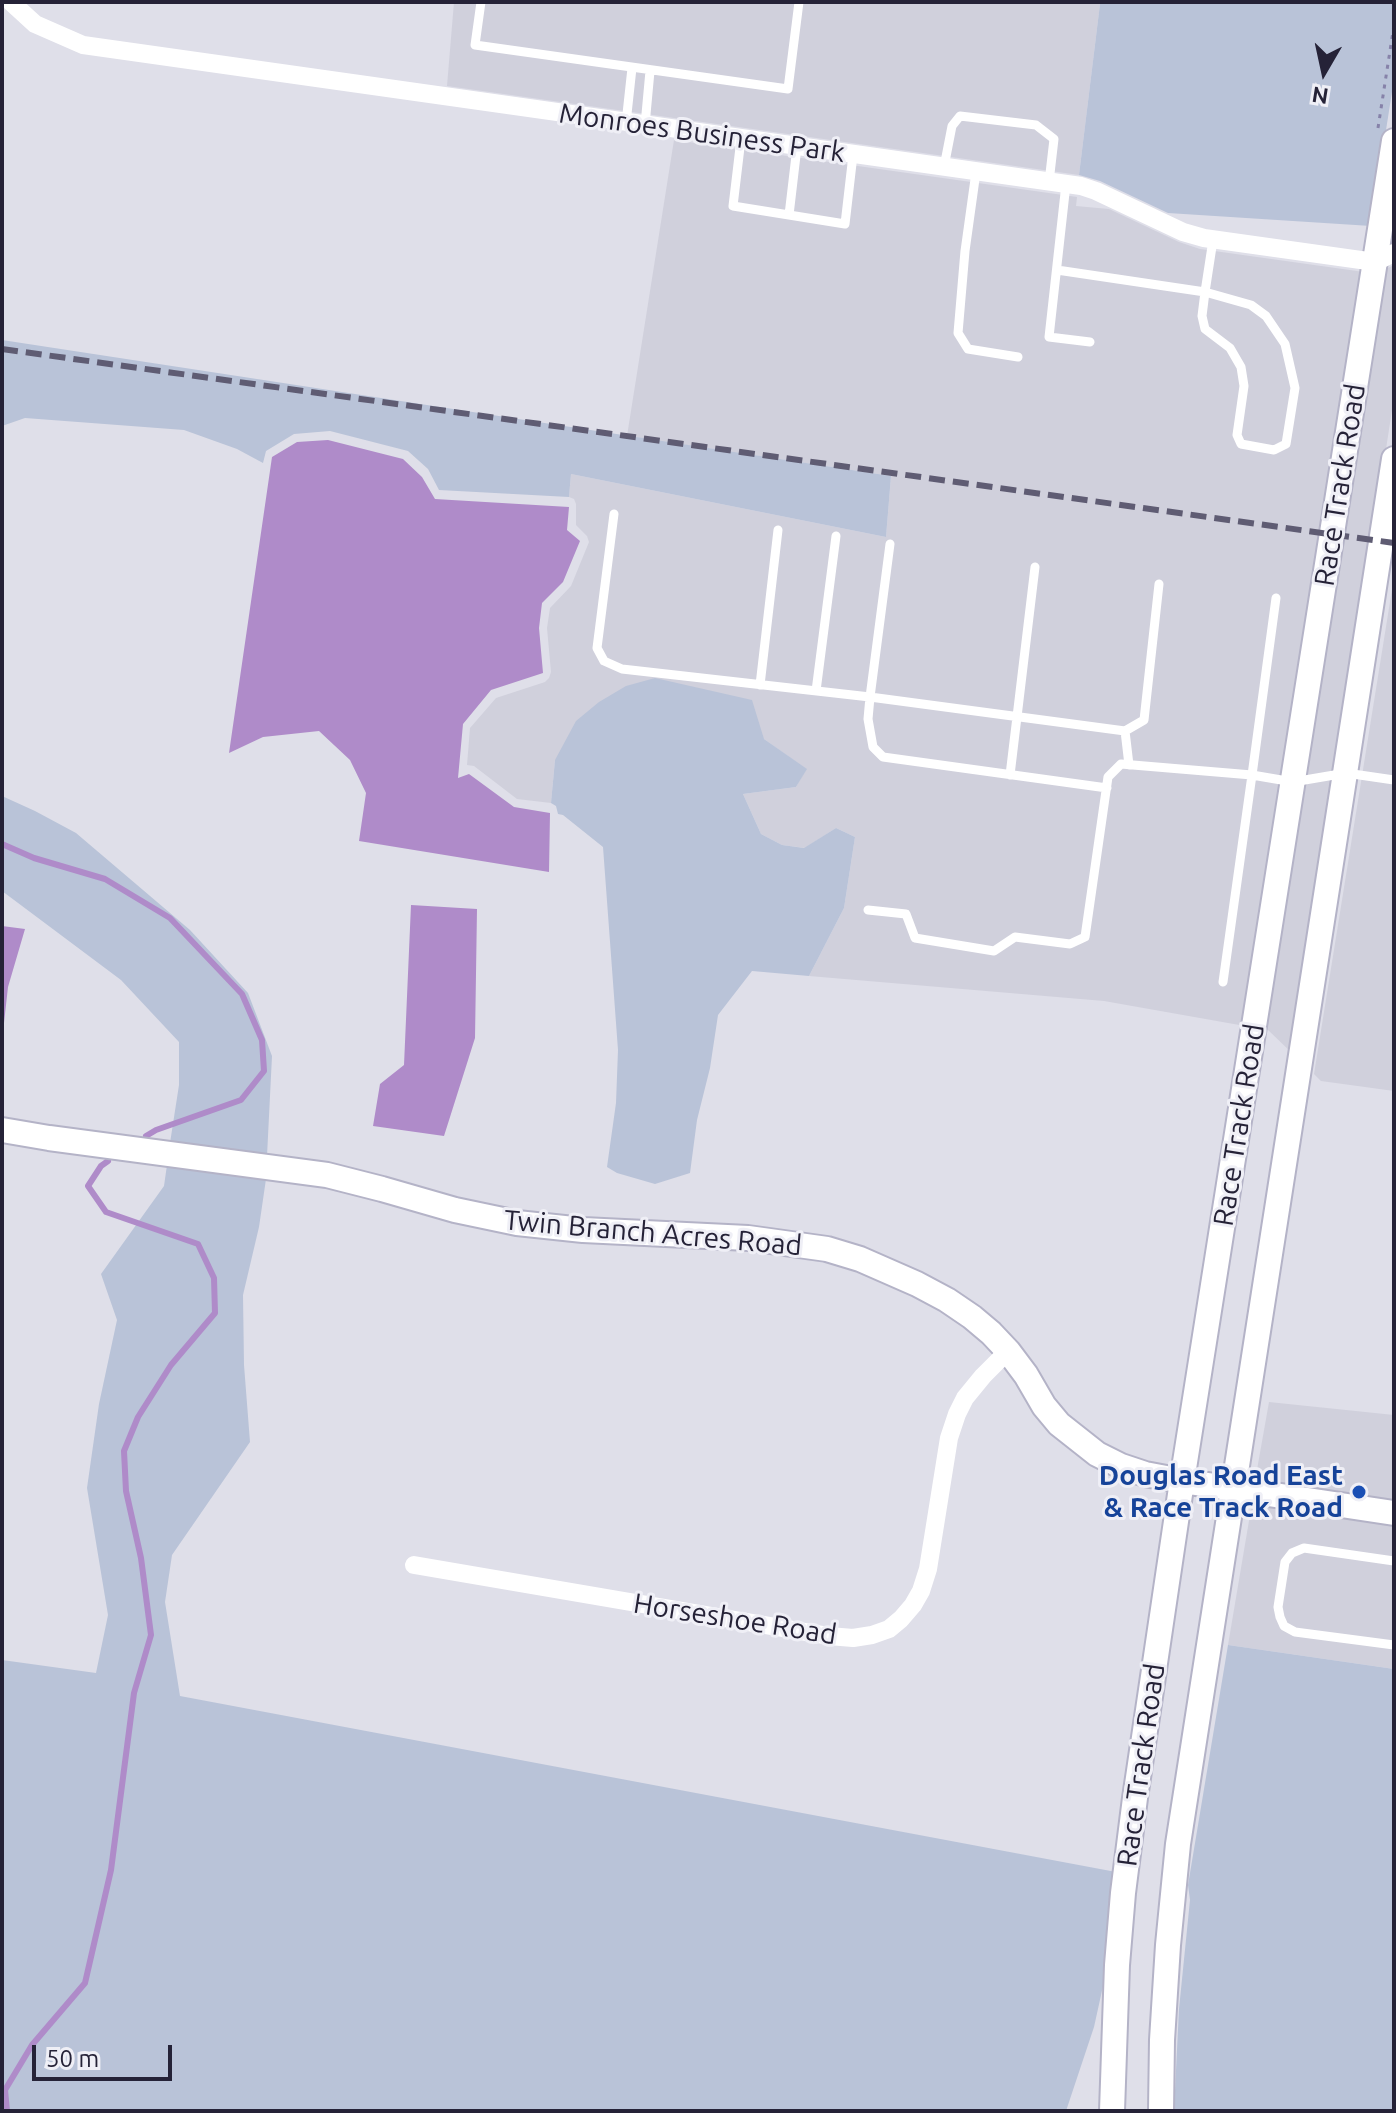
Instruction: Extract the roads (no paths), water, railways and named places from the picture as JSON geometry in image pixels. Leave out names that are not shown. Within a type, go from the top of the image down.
[{"type":"main road","name":"Race Track Road","points":[[1112,2111],[1116,1981],[1137,1782],[1293,782],[1384,258],[1394,141]]},
{"type":"main road","name":"Race Track Road","points":[[1161,2111],[1164,2008],[1178,1844],[1394,459]]},
{"type":"main road","name":"Twin Branch Acres Road","points":[[2,1130],[327,1175],[455,1210],[517,1223],[583,1230],[748,1238],[827,1249],[889,1271],[947,1300],[972,1317],[1008,1351],[1059,1424],[1078,1440],[1121,1466],[1182,1481],[1394,1513]]},
{"type":"street","name":"Monroes Business Park","points":[[11,2],[35,24],[83,45],[1058,183],[1096,191],[1183,232],[1213,240],[1384,258]]},
{"type":"street","name":"Horseshoe Road","points":[[414,1565],[829,1636],[853,1638],[889,1629],[913,1605],[928,1569],[949,1438],[957,1414],[965,1398],[1008,1351]]},
{"type":"lane","points":[[481,2],[475,45],[788,89],[799,2]]},
{"type":"lane","points":[[632,68],[635,124]]},
{"type":"lane","points":[[635,124],[650,71]]},
{"type":"lane","points":[[944,167],[952,126],[960,116],[1036,125],[1054,139],[1058,183],[1057,270],[1049,337],[1090,342]]},
{"type":"lane","points":[[741,139],[733,206],[845,224],[853,155]]},
{"type":"lane","points":[[789,215],[797,147]]},
{"type":"lane","points":[[976,172],[958,333],[968,349],[1018,357]]},
{"type":"lane","points":[[1057,270],[1205,292],[1251,305],[1266,316],[1285,344],[1295,388],[1286,444],[1274,450],[1241,444],[1237,435],[1244,386],[1241,367],[1230,348],[1205,329],[1202,316],[1205,292],[1213,240]]},
{"type":"lane","points":[[614,514],[597,648],[604,661],[622,669],[870,697],[1125,731],[1144,720],[1159,584]]},
{"type":"lane","points":[[760,685],[778,530]]},
{"type":"lane","points":[[816,691],[836,536]]},
{"type":"lane","points":[[890,544],[868,719],[873,747],[883,757],[1107,788]]},
{"type":"lane","points":[[1010,775],[1035,567]]},
{"type":"lane","points":[[1223,982],[1276,598]]},
{"type":"lane","points":[[1125,731],[1129,765]]},
{"type":"lane","points":[[868,910],[906,914],[915,938],[994,951],[1015,937],[1070,944],[1085,937],[1108,777],[1121,764],[1252,775],[1293,782],[1346,773],[1394,780]]},
{"type":"lane","points":[[1394,1561],[1304,1548],[1292,1553],[1285,1562],[1278,1607],[1284,1626],[1295,1632],[1394,1645]]},
{"type":"waterway","points":[[2,844],[34,858],[105,879],[170,918],[242,994],[262,1040],[264,1071],[241,1100],[146,1136]]},
{"type":"waterway","points":[[7,2111],[5,2090],[32,2045],[85,1983],[111,1870],[134,1693],[151,1635],[141,1558],[126,1491],[124,1451],[138,1417],[171,1365],[215,1313],[214,1278],[198,1244],[106,1212],[88,1186],[108,1161]]},
{"type":"railway","points":[[2,349],[1394,543]]},
{"type":"place","name":"Douglas Road East & Race Track Road","points":[[1359,1492]]}]
